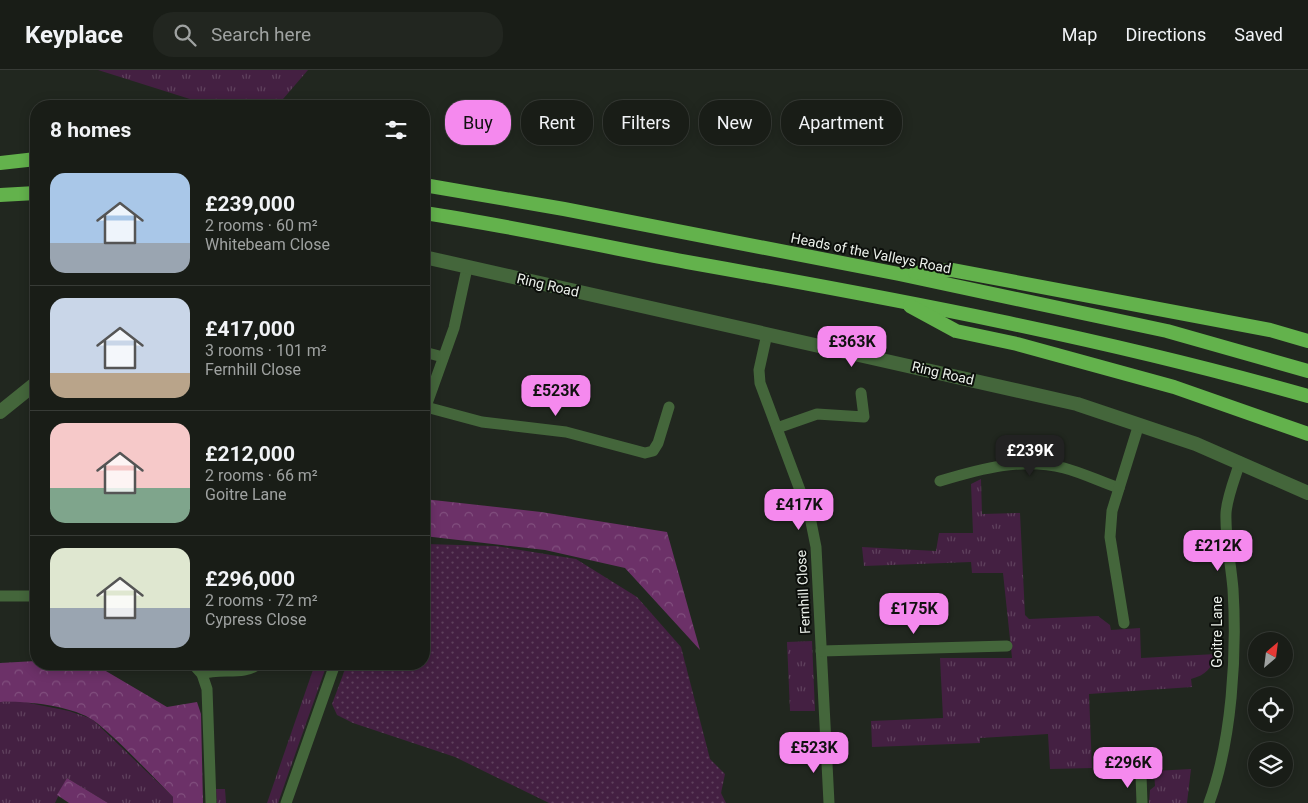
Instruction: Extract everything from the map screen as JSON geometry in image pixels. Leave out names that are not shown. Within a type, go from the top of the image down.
[{"type":"highway","points":[[0,163],[30,160]]},
{"type":"highway","name":"Heads of the Valleys Road","points":[[430,186],[899,274],[1166,331],[1308,370]]},
{"type":"highway","points":[[0,195],[30,193]]},
{"type":"highway","points":[[430,214],[477,221],[592,245],[895,298],[1148,353],[1308,396]]},
{"type":"highway","points":[[899,274],[952,270],[1270,330],[1308,341]]},
{"type":"highway","points":[[895,298],[956,330],[1018,344],[1174,387],[1308,434]]},
{"type":"street","name":"Ring Road","points":[[430,259],[1077,404],[1139,424],[1240,462],[1307,492]]},
{"type":"street","points":[[430,395],[454,328],[467,268]]},
{"type":"street","name":"Fernhill Close","points":[[767,334],[759,370],[760,382],[810,517],[816,547],[829,803]]},
{"type":"street","points":[[430,354],[443,357]]},
{"type":"street","points":[[0,412],[30,392]]},
{"type":"street","points":[[777,428],[817,414],[864,417],[861,393]]},
{"type":"street","points":[[430,411],[482,422],[566,432],[645,453],[653,451],[658,443],[669,407]]},
{"type":"street","points":[[1124,623],[1110,537],[1112,511],[1139,424]]},
{"type":"street","name":"Goitre Lane","points":[[1209,803],[1222,753],[1231,688],[1234,645],[1233,590],[1226,512],[1240,462]]},
{"type":"street","points":[[940,482],[984,467],[1036,464],[1064,468],[1119,488]]},
{"type":"street","points":[[0,596],[30,596]]},
{"type":"street","points":[[821,651],[1007,646]]},
{"type":"street","points":[[199,670],[207,689],[211,803]]},
{"type":"street","points":[[202,674],[210,670]]},
{"type":"street","points":[[286,803],[334,670]]},
{"type":"street","points":[[1141,775],[1142,803]]},
{"type":"green space","points":[[98,70],[308,70],[282,100],[193,100]]},
{"type":"green space","points":[[981,479],[982,514],[1020,513],[1025,615],[1029,619],[1098,616],[1110,625],[1111,630],[1140,628],[1141,658],[1216,654],[1208,670],[1191,679],[1192,687],[1089,694],[1092,768],[1050,769],[1048,734],[980,738],[980,743],[872,747],[871,721],[943,718],[940,658],[1012,658],[1003,573],[972,573],[971,562],[864,566],[862,547],[936,551],[939,533],[973,533],[971,484]]},
{"type":"green space","points":[[430,500],[541,512],[667,532],[700,650],[625,568],[545,550],[430,537]]},
{"type":"green space","points":[[430,544],[496,546],[576,559],[637,597],[681,647],[710,759],[725,774],[721,793],[726,803],[549,803],[455,757],[353,723],[337,715],[332,704],[345,670],[430,670]]},
{"type":"green space","points":[[812,641],[815,711],[790,711],[787,642]]},
{"type":"green space","points":[[30,661],[30,670],[104,670],[167,707],[197,702],[201,714],[203,803],[173,803],[173,797],[134,757],[103,728],[84,715],[48,705],[0,702],[0,663]]},
{"type":"green space","points":[[313,670],[325,670],[278,803],[267,803]]},
{"type":"green space","points":[[19,701],[69,711],[92,719],[173,797],[173,803],[108,803],[67,778],[55,803],[0,803],[0,702]]},
{"type":"green space","points":[[1191,769],[1187,803],[1149,803],[1150,790],[1155,786],[1154,771]]},
{"type":"green space","points":[[67,778],[108,803],[69,803],[57,795]]},
{"type":"green space","points":[[216,789],[225,789],[226,803],[217,803]]}]
